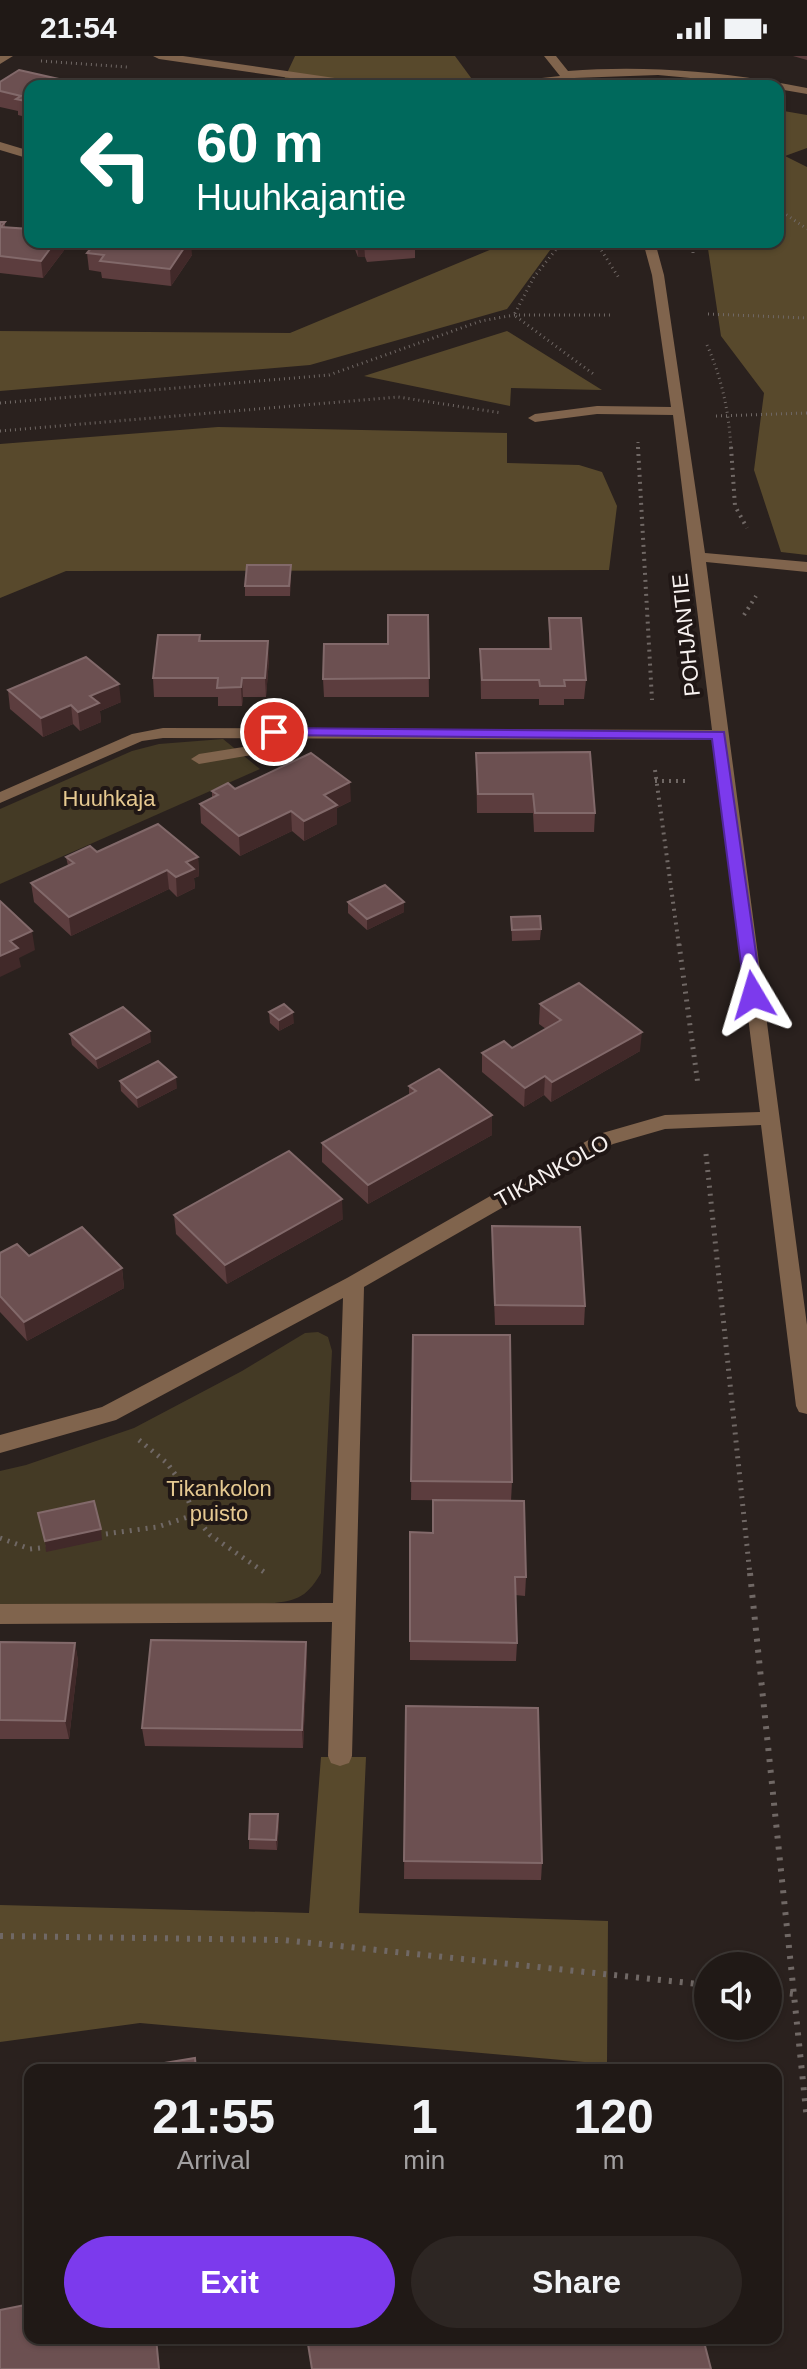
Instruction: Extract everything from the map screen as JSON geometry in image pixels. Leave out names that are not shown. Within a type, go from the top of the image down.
[{"type":"street","points":[[0,61],[7,56]]},
{"type":"street","points":[[159,56],[327,80]]},
{"type":"street","points":[[550,56],[569,80],[633,69],[689,72],[739,80]]},
{"type":"street","points":[[784,87],[807,91]]},
{"type":"street","points":[[0,146],[24,153]]},
{"type":"street","name":"POHJANTIE","points":[[651,248],[658,275],[699,557],[719,735],[807,1406]]},
{"type":"street","points":[[535,418],[637,409],[679,411]]},
{"type":"street","points":[[699,557],[807,567]]},
{"type":"street","points":[[0,798],[138,737],[163,733],[719,735]]},
{"type":"street","points":[[199,759],[275,747]]},
{"type":"street","name":"TIKANKOLO","points":[[0,1444],[108,1414],[354,1283],[606,1139],[665,1122],[769,1118]]},
{"type":"street","points":[[340,1756],[354,1283]]},
{"type":"street","points":[[0,1614],[345,1612]]},
{"type":"path","points":[[784,213],[807,229]]},
{"type":"path","points":[[514,315],[534,277],[557,248]]},
{"type":"path","points":[[600,248],[622,281]]},
{"type":"path","points":[[708,314],[807,318]]},
{"type":"path","points":[[514,315],[637,409],[655,781],[677,911],[702,1119],[807,2120]]},
{"type":"path","points":[[0,403],[329,375],[481,321],[514,315],[612,315]]},
{"type":"path","points":[[0,431],[398,397],[535,418]]},
{"type":"path","points":[[679,411],[729,417],[807,413]]},
{"type":"path","points":[[108,1414],[167,1463],[182,1484],[194,1515],[210,1535],[269,1576],[281,1592],[290,1614]]},
{"type":"path","points":[[86,1539],[109,1532],[157,1527],[194,1515]]},
{"type":"path","points":[[0,1538],[30,1549],[62,1546]]},
{"type":"path","points":[[0,1936],[283,1940],[694,1984]]},
{"type":"path","points":[[782,1993],[795,1994]]},
{"type":"green space","name":"Huuhkaja","points":[[223,739],[260,769],[0,884],[0,809],[132,751],[159,744]]},
{"type":"green space","name":"Tikankolon puisto","points":[[318,1332],[328,1337],[332,1351],[321,1573],[310,1589],[298,1598],[264,1604],[0,1604],[0,1471],[134,1428],[242,1371],[305,1333]]},
{"type":"shaded area","points":[[295,56],[455,56],[473,80],[284,80]]},
{"type":"shaded area","points":[[784,111],[807,115],[807,148],[785,156],[807,167],[807,555],[781,552],[754,470],[764,393],[721,336],[708,248],[784,248]]},
{"type":"shaded area","points":[[552,248],[507,309],[310,365],[0,391],[0,331],[290,333],[492,249]]},
{"type":"shaded area","points":[[507,331],[602,390],[511,388],[510,406],[364,376]]},
{"type":"shaded area","points":[[218,427],[507,433],[507,463],[579,465],[602,472],[617,506],[609,570],[66,571],[0,598],[0,444]]},
{"type":"shaded area","points":[[321,1757],[366,1757],[359,1913],[608,1921],[607,2064],[140,2023],[0,2042],[0,1905],[309,1913]]},
{"type":"building","points":[[19,70],[63,80],[24,80],[24,101],[16,99],[21,96],[0,91],[0,82]]},
{"type":"building","points":[[0,222],[5,222],[1,227],[24,229],[24,248],[51,248],[41,261],[0,256]]},
{"type":"building","points":[[91,248],[184,248],[170,269],[100,261],[104,255],[87,253]]},
{"type":"building","points":[[247,565],[291,565],[289,586],[245,586]]},
{"type":"building","points":[[388,615],[428,615],[429,678],[323,679],[324,644],[388,644]]},
{"type":"building","points":[[549,618],[581,618],[586,680],[564,680],[565,686],[540,686],[539,680],[482,680],[480,649],[551,649]]},
{"type":"building","points":[[158,635],[200,635],[199,641],[268,641],[265,678],[242,678],[241,687],[217,688],[218,678],[153,678]]},
{"type":"building","points":[[86,657],[119,684],[90,696],[99,703],[78,712],[71,705],[41,718],[8,690]]},
{"type":"building","points":[[590,752],[595,813],[535,813],[533,794],[478,794],[476,753]]},
{"type":"building","points":[[311,753],[350,782],[324,795],[337,805],[304,821],[291,811],[239,836],[200,804],[218,795],[212,791],[228,783],[235,789]]},
{"type":"building","points":[[158,824],[198,857],[186,862],[194,869],[176,877],[167,870],[69,917],[31,883],[74,863],[66,857],[90,846],[97,852]]},
{"type":"building","points":[[385,885],[404,902],[367,919],[348,902]]},
{"type":"building","points":[[0,901],[32,931],[10,941],[18,948],[0,956]]},
{"type":"building","points":[[540,916],[541,929],[512,930],[511,917]]},
{"type":"building","points":[[579,983],[642,1032],[552,1082],[545,1076],[525,1088],[482,1053],[504,1041],[512,1048],[561,1020],[540,1004]]},
{"type":"building","points":[[284,1004],[293,1012],[279,1020],[269,1012]]},
{"type":"building","points":[[123,1007],[150,1031],[96,1059],[70,1034]]},
{"type":"building","points":[[158,1061],[176,1077],[137,1098],[120,1081]]},
{"type":"building","points":[[439,1069],[492,1115],[368,1185],[322,1143],[416,1091],[409,1086]]},
{"type":"building","points":[[289,1151],[342,1199],[225,1265],[174,1215]]},
{"type":"building","points":[[492,1226],[580,1227],[585,1306],[495,1305]]},
{"type":"building","points":[[82,1227],[122,1268],[24,1322],[0,1296],[0,1253],[17,1244],[29,1256]]},
{"type":"building","points":[[413,1335],[510,1335],[512,1482],[411,1481]]},
{"type":"building","points":[[433,1500],[524,1501],[526,1577],[515,1577],[517,1643],[410,1641],[410,1532],[433,1533]]},
{"type":"building","points":[[94,1501],[101,1529],[45,1541],[38,1513]]},
{"type":"building","points":[[151,1640],[306,1642],[302,1730],[142,1728]]},
{"type":"building","points":[[0,1642],[75,1643],[65,1721],[0,1720]]},
{"type":"building","points":[[406,1706],[538,1708],[542,1863],[404,1861]]},
{"type":"building","points":[[250,1814],[278,1814],[276,1840],[249,1839]]},
{"type":"building","points":[[195,2058],[196,2064],[158,2064]]},
{"type":"building","points":[[24,2305],[24,2344],[157,2344],[159,2369],[0,2369],[0,2310]]},
{"type":"building","points":[[308,2344],[705,2344],[711,2369],[312,2369]]},
{"type":"route","points":[[274,732],[719,735],[753,995]]}]
